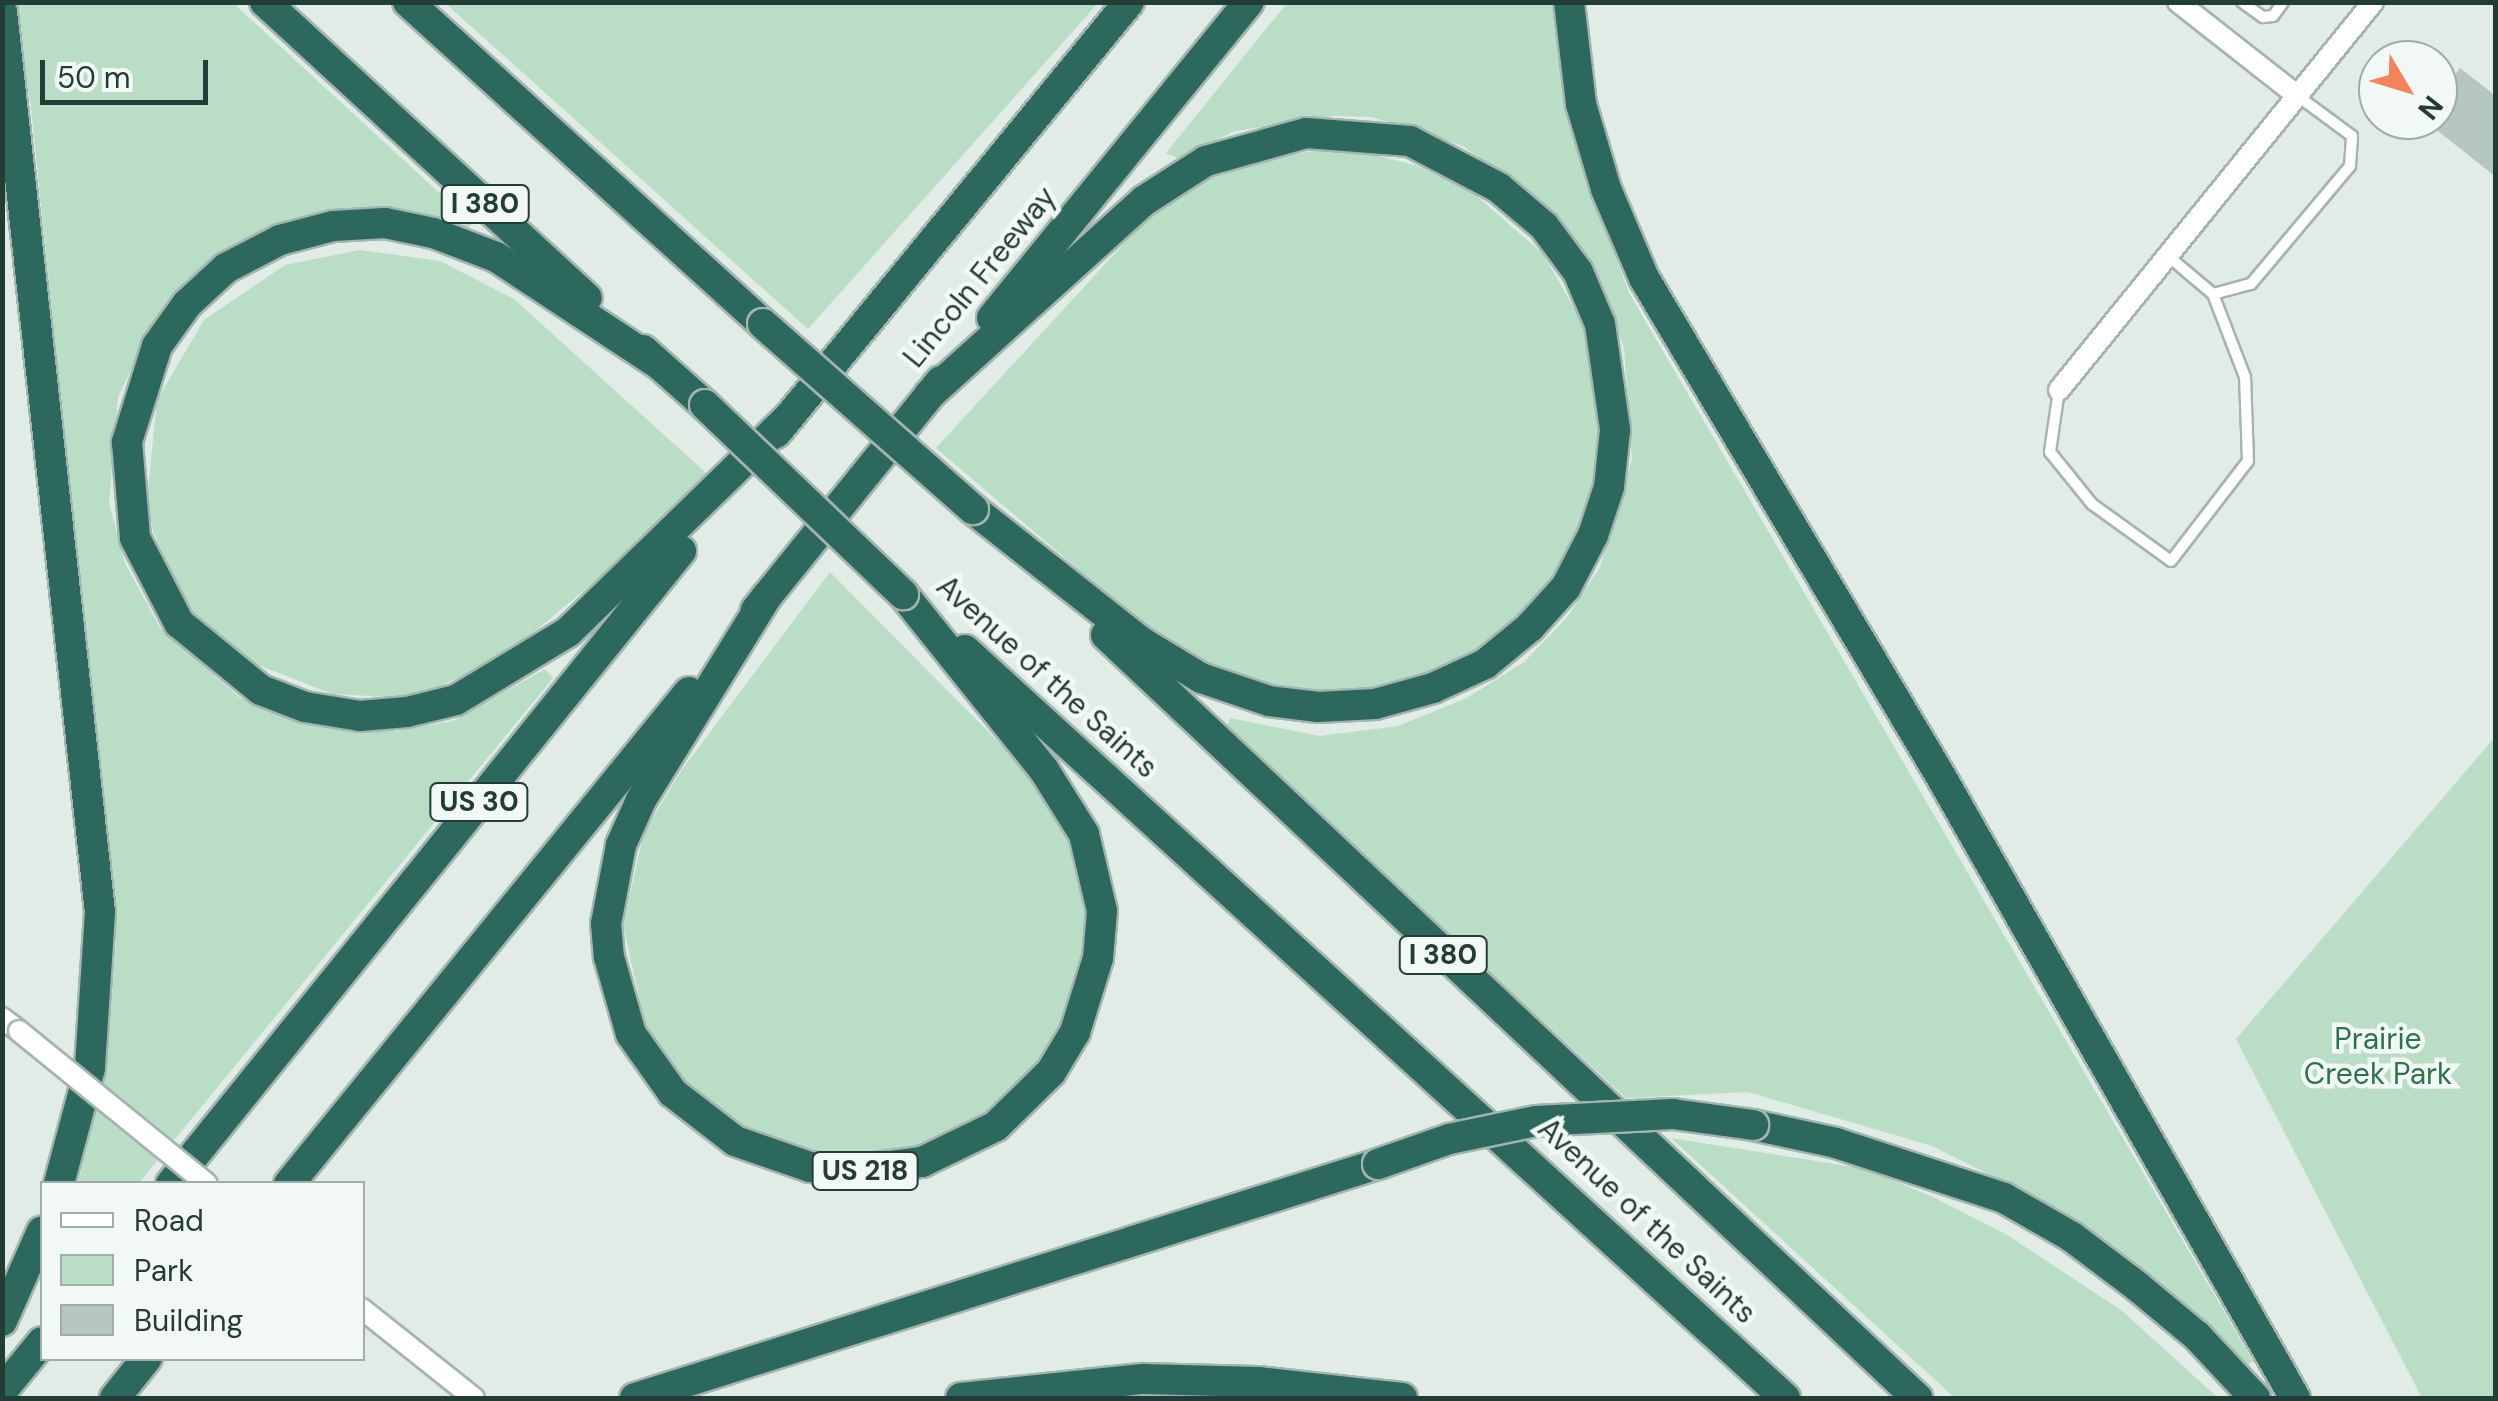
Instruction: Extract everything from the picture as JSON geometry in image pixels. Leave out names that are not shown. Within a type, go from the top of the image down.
[{"type":"highway","name":"Avenue of the Saints","points":[[266,2],[705,404],[904,594],[1785,1398]]},
{"type":"highway","name":"Avenue of the Saints","points":[[408,2],[973,508],[1917,1398]]},
{"type":"highway","name":"Lincoln Freeway","points":[[786,420],[1129,2]]},
{"type":"highway","name":"Lincoln Freeway","points":[[767,596],[1249,2]]},
{"type":"highway","points":[[1569,2],[1582,104],[1606,189],[1644,278],[1940,775],[2295,1398]]},
{"type":"highway","points":[[2,12],[100,912],[90,1068],[59,1181]]},
{"type":"highway","points":[[929,395],[1145,200],[1206,161],[1306,133],[1410,141],[1499,188],[1544,226],[1578,272],[1600,324],[1615,430],[1609,488],[1593,535],[1566,587],[1530,627],[1485,664],[1433,688],[1375,704],[1318,707],[1269,701],[1201,678],[1140,641],[973,508]]},
{"type":"highway","points":[[658,363],[496,257],[433,233],[385,223],[333,226],[280,240],[226,268],[187,304],[156,346],[127,442],[135,538],[179,623],[260,690],[342,713],[406,712],[456,700],[568,632],[786,420]]},
{"type":"highway","name":"US 30","points":[[174,1181],[786,420]]},
{"type":"highway","name":"US 218","points":[[767,596],[642,800],[621,845],[606,924],[609,958],[631,1034],[673,1092],[735,1141],[810,1167],[845,1172],[922,1162],[996,1126],[1051,1072],[1075,1032],[1098,958],[1102,911],[1084,834],[1044,770],[904,594]]},
{"type":"highway","name":"US 30","points":[[292,1181],[767,596]]},
{"type":"highway","points":[[636,1398],[1449,1139],[1536,1121],[1673,1114],[1753,1125],[1836,1143],[2004,1198],[2072,1237],[2138,1287],[2196,1336],[2255,1398]]},
{"type":"highway","points":[[2,1321],[40,1236]]},
{"type":"highway","points":[[2,1392],[40,1344]]},
{"type":"highway","points":[[115,1398],[145,1361]]},
{"type":"highway","points":[[961,1398],[1143,1379],[1258,1382],[1402,1398]]},
{"type":"street","points":[[2178,2],[2298,96]]},
{"type":"street","points":[[2060,390],[2373,2]]},
{"type":"street","points":[[11,1025],[203,1181]]},
{"type":"street","points":[[365,1311],[474,1398]]},
{"type":"lane","points":[[2242,2],[2263,17],[2273,16],[2284,2]]},
{"type":"lane","points":[[2213,294],[2251,284],[2350,166],[2352,136],[2298,96]]},
{"type":"lane","points":[[2060,390],[2050,452],[2092,504],[2171,561],[2248,461],[2245,377],[2213,294],[2168,256]]},
{"type":"green space","points":[[14,3],[233,3],[472,223],[467,229],[394,211],[311,215],[262,235],[144,342],[118,397],[109,503],[125,563],[160,628],[239,697],[294,720],[339,730],[397,731],[453,721],[545,669],[553,678],[141,1181],[78,1181],[107,1064],[116,940],[31,108]]},
{"type":"green space","points":[[445,3],[1098,3],[808,329]]},
{"type":"green space","points":[[1287,3],[1554,3],[1562,77],[1586,177],[1629,293],[2253,1361],[2248,1365],[2163,1285],[2066,1213],[1932,1146],[1748,1092],[1626,1098],[1226,729],[1230,718],[1320,736],[1398,726],[1467,698],[1524,662],[1568,616],[1600,567],[1632,459],[1624,348],[1605,296],[1582,254],[1541,204],[1463,146],[1372,117],[1334,116],[1235,131],[1177,158],[1166,153]]},
{"type":"green space","points":[[1314,151],[1359,151],[1415,165],[1471,191],[1543,254],[1585,327],[1598,369],[1603,416],[1597,477],[1566,560],[1538,602],[1489,643],[1438,677],[1382,694],[1323,697],[1222,676],[1168,646],[936,448],[1142,224],[1202,182],[1250,162]]},
{"type":"green space","points":[[360,250],[440,261],[514,299],[706,473],[634,549],[505,656],[428,692],[389,697],[332,694],[243,659],[198,622],[183,597],[153,531],[147,499],[157,400],[204,320],[285,265]]},
{"type":"green space","points":[[830,572],[1033,777],[1068,834],[1086,920],[1079,982],[1050,1054],[980,1122],[929,1148],[824,1159],[748,1132],[676,1078],[646,1028],[623,925],[644,832],[681,771]]},
{"type":"green space","name":"Prairie Creek Park","points":[[2495,737],[2495,1398],[2422,1398],[2236,1039]]},
{"type":"green space","points":[[1671,1138],[1867,1169],[1937,1199],[2007,1235],[2121,1310],[2218,1398],[1955,1398]]},
{"type":"building","points":[[2460,68],[2496,96],[2496,177],[2449,140],[2458,140]]}]
